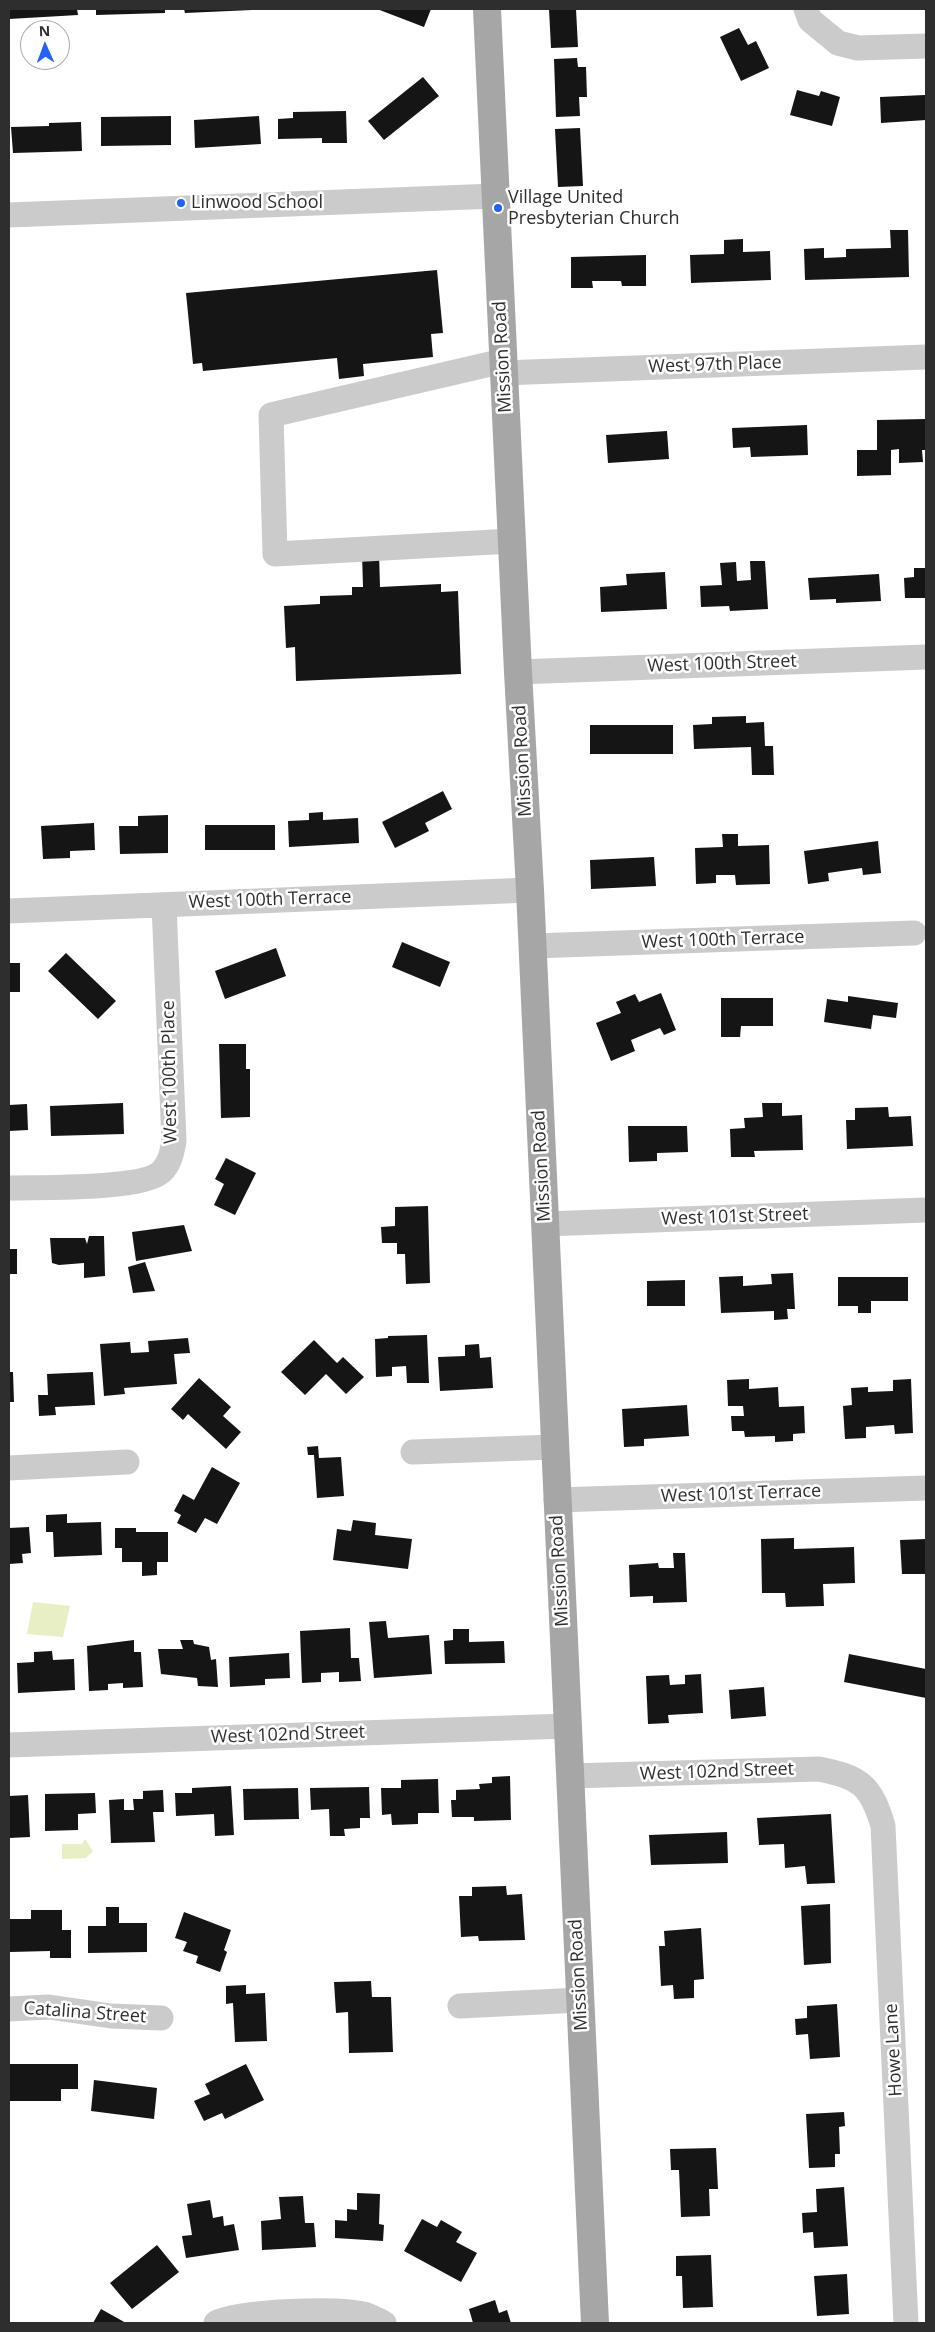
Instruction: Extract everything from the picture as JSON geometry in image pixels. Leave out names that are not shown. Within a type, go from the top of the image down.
[{"type":"main road","name":"Mission Road","points":[[487,9],[530,890],[556,1500],[595,2323]]},
{"type":"street","points":[[808,14],[838,43],[858,48],[926,46]]},
{"type":"street","points":[[9,215],[495,196]]},
{"type":"street","name":"West 97th Place","points":[[512,541],[275,554],[271,415],[503,367],[926,357]]},
{"type":"street","name":"West 100th Street","points":[[518,672],[926,656]]},
{"type":"street","name":"West 100th Terrace","points":[[9,911],[530,890]]},
{"type":"street","name":"West 100th Place","points":[[9,1188],[132,1184],[160,1173],[171,1159],[174,1141],[164,905]]},
{"type":"street","name":"West 100th Terrace","points":[[532,946],[914,933]]},
{"type":"street","name":"West 101st Street","points":[[545,1224],[926,1210]]},
{"type":"street","points":[[413,1452],[554,1447]]},
{"type":"street","points":[[9,1468],[127,1462]]},
{"type":"street","name":"West 101st Terrace","points":[[556,1500],[926,1488]]},
{"type":"street","name":"West 102nd Street","points":[[9,1745],[567,1726]]},
{"type":"street","name":"West 102nd Street","points":[[570,1776],[819,1769],[846,1774],[861,1784]]},
{"type":"street","name":"Howe Lane","points":[[861,1784],[876,1803],[883,1826],[906,2323]]},
{"type":"street","points":[[460,2006],[580,2000]]},
{"type":"street","name":"Catalina Street","points":[[9,2009],[49,2007],[111,2016],[161,2018]]},
{"type":"street","points":[[216,2323],[223,2319],[246,2314],[344,2311],[367,2315],[384,2323]]},
{"type":"shaded area","points":[[33,1602],[70,1606],[63,1637],[27,1634]]},
{"type":"shaded area","points":[[85,1839],[93,1851],[86,1858],[62,1859],[62,1844],[82,1844]]},
{"type":"building","points":[[9,9],[77,9],[78,15],[9,19]]},
{"type":"building","points":[[96,9],[165,9],[165,13],[96,15]]},
{"type":"building","points":[[184,9],[252,9],[252,10],[185,13]]},
{"type":"building","points":[[377,9],[431,9],[424,27]]},
{"type":"building","points":[[549,9],[576,9],[578,47],[551,48]]},
{"type":"building","points":[[739,28],[748,45],[756,41],[769,68],[741,81],[720,37]]},
{"type":"building","points":[[577,58],[578,67],[586,67],[587,97],[579,97],[580,116],[556,117],[554,59]]},
{"type":"building","points":[[423,77],[439,96],[384,140],[368,121]]},
{"type":"building","points":[[797,90],[819,96],[821,91],[840,97],[832,126],[790,115]]},
{"type":"building","points":[[925,95],[926,120],[881,123],[880,97]]},
{"type":"building","points":[[346,111],[347,143],[322,143],[322,138],[278,139],[278,119],[293,118],[293,112]]},
{"type":"building","points":[[171,116],[171,145],[101,146],[101,117]]},
{"type":"building","points":[[259,116],[261,144],[195,148],[194,120]]},
{"type":"building","points":[[81,122],[82,151],[13,153],[11,127],[49,126],[49,123]]},
{"type":"building","points":[[580,128],[583,186],[558,187],[555,129]]},
{"type":"building","points":[[890,230],[908,230],[909,277],[805,280],[804,249],[824,248],[824,258],[846,257],[846,249],[891,248]]},
{"type":"building","points":[[743,239],[743,252],[770,251],[771,280],[691,283],[690,255],[724,254],[724,240]]},
{"type":"building","points":[[646,255],[646,286],[622,286],[621,281],[592,281],[593,288],[571,288],[571,257]]},
{"type":"building","points":[[437,270],[443,333],[431,334],[433,357],[363,364],[364,376],[339,379],[337,358],[203,371],[202,363],[193,364],[186,293]]},
{"type":"building","points":[[926,419],[926,450],[922,450],[923,462],[899,463],[899,449],[891,450],[891,475],[857,476],[857,450],[877,450],[877,420]]},
{"type":"building","points":[[807,425],[808,455],[751,457],[750,447],[733,448],[732,428]]},
{"type":"building","points":[[667,431],[669,459],[608,463],[606,435]]},
{"type":"building","points":[[379,553],[380,587],[441,584],[441,592],[458,591],[461,674],[296,681],[295,647],[286,648],[284,606],[320,604],[320,596],[352,595],[352,587],[363,587],[362,554]]},
{"type":"building","points":[[750,561],[765,561],[768,609],[730,611],[729,606],[701,607],[700,586],[722,585],[720,563],[736,562],[737,581],[751,580]]},
{"type":"building","points":[[914,568],[926,568],[926,598],[905,598],[904,578],[914,577]]},
{"type":"building","points":[[665,572],[667,609],[601,612],[600,587],[627,585],[626,574]]},
{"type":"building","points":[[879,574],[881,601],[836,603],[836,599],[810,600],[808,578]]},
{"type":"building","points":[[746,716],[746,723],[764,722],[765,746],[773,746],[774,775],[752,775],[751,747],[694,749],[693,725],[712,724],[712,717]]},
{"type":"building","points":[[590,725],[673,725],[673,754],[590,754]]},
{"type":"building","points":[[443,791],[452,809],[425,823],[429,831],[395,848],[382,822]]},
{"type":"building","points":[[323,812],[323,820],[358,818],[359,843],[289,847],[288,821],[309,820],[309,813]]},
{"type":"building","points":[[168,815],[168,853],[120,854],[119,826],[138,826],[138,816]]},
{"type":"building","points":[[94,823],[95,850],[70,851],[70,858],[43,859],[41,826]]},
{"type":"building","points":[[205,825],[275,825],[275,850],[205,850]]},
{"type":"building","points":[[722,834],[738,834],[738,846],[769,845],[770,884],[736,885],[735,875],[716,875],[716,883],[696,884],[695,848],[723,847]]},
{"type":"building","points":[[878,841],[881,873],[863,875],[862,868],[828,873],[829,881],[808,884],[804,851]]},
{"type":"building","points":[[654,857],[656,886],[591,889],[590,860]]},
{"type":"building","points":[[402,942],[450,962],[440,987],[392,967]]},
{"type":"building","points":[[276,948],[286,976],[225,999],[215,971]]},
{"type":"building","points":[[66,953],[116,1001],[98,1019],[48,971]]},
{"type":"building","points":[[9,963],[20,963],[20,992],[9,992]]},
{"type":"building","points":[[661,993],[676,1030],[664,1035],[660,1028],[631,1040],[635,1051],[611,1061],[596,1023],[621,1013],[616,1002],[635,994],[639,1002]]},
{"type":"building","points":[[848,996],[898,1003],[896,1018],[873,1015],[871,1029],[824,1022],[827,999],[848,1002]]},
{"type":"building","points":[[721,998],[773,998],[773,1026],[741,1026],[740,1037],[721,1037]]},
{"type":"building","points":[[219,1044],[246,1044],[246,1069],[250,1069],[250,1117],[221,1118]]},
{"type":"building","points":[[123,1103],[124,1134],[51,1136],[50,1106]]},
{"type":"building","points":[[762,1103],[782,1103],[782,1116],[802,1115],[803,1150],[754,1151],[755,1157],[731,1157],[730,1129],[745,1128],[744,1118],[763,1117]]},
{"type":"building","points":[[27,1104],[28,1130],[9,1131],[9,1105]]},
{"type":"building","points":[[888,1107],[889,1117],[911,1116],[913,1146],[847,1149],[846,1120],[855,1120],[855,1108]]},
{"type":"building","points":[[628,1126],[687,1126],[688,1152],[657,1153],[657,1161],[629,1162]]},
{"type":"building","points":[[226,1158],[256,1173],[235,1215],[214,1205],[224,1184],[215,1179]]},
{"type":"building","points":[[428,1206],[430,1283],[406,1284],[405,1254],[397,1254],[397,1243],[382,1243],[381,1227],[395,1226],[395,1207]]},
{"type":"building","points":[[184,1225],[192,1251],[136,1261],[132,1232]]},
{"type":"building","points":[[89,1236],[104,1236],[105,1276],[84,1278],[84,1263],[59,1265],[52,1263],[50,1238],[85,1238],[87,1244]]},
{"type":"building","points":[[9,1249],[17,1249],[17,1274],[9,1274]]},
{"type":"building","points":[[145,1262],[155,1291],[133,1293],[128,1267]]},
{"type":"building","points":[[793,1273],[795,1309],[787,1309],[788,1319],[774,1320],[774,1311],[721,1313],[719,1277],[743,1276],[743,1286],[772,1284],[771,1274]]},
{"type":"building","points":[[838,1277],[908,1277],[908,1301],[871,1301],[871,1313],[858,1313],[858,1306],[838,1306]]},
{"type":"building","points":[[685,1280],[685,1306],[647,1306],[647,1281]]},
{"type":"building","points":[[427,1335],[429,1383],[407,1383],[406,1366],[392,1367],[392,1376],[376,1377],[375,1339],[388,1338],[388,1336]]},
{"type":"building","points":[[188,1338],[190,1353],[174,1354],[177,1384],[124,1388],[125,1394],[104,1396],[100,1344],[130,1342],[131,1353],[149,1352],[148,1341]]},
{"type":"building","points":[[314,1340],[337,1363],[343,1357],[364,1377],[346,1394],[326,1374],[305,1395],[281,1372]]},
{"type":"building","points":[[479,1344],[480,1358],[491,1357],[493,1388],[440,1391],[438,1357],[465,1356],[465,1345]]},
{"type":"building","points":[[9,1372],[13,1372],[14,1402],[9,1402]]},
{"type":"building","points":[[93,1372],[95,1405],[55,1407],[56,1415],[39,1416],[38,1395],[48,1395],[47,1374]]},
{"type":"building","points":[[199,1378],[231,1407],[223,1416],[241,1432],[226,1449],[188,1414],[183,1420],[171,1409]]},
{"type":"building","points":[[749,1379],[749,1389],[778,1387],[779,1407],[804,1406],[805,1433],[793,1434],[793,1441],[775,1442],[775,1436],[745,1437],[744,1431],[732,1431],[731,1416],[744,1416],[743,1406],[728,1406],[727,1380]]},
{"type":"building","points":[[911,1379],[913,1433],[895,1434],[894,1425],[866,1427],[866,1438],[845,1439],[843,1406],[852,1405],[851,1388],[868,1387],[868,1392],[893,1391],[893,1380]]},
{"type":"building","points":[[687,1405],[689,1436],[644,1439],[644,1446],[624,1447],[622,1409]]},
{"type":"building","points":[[318,1446],[319,1458],[341,1457],[344,1496],[317,1498],[314,1455],[308,1455],[307,1447]]},
{"type":"building","points":[[212,1467],[240,1483],[217,1524],[205,1518],[196,1533],[177,1523],[181,1515],[174,1511],[183,1494],[194,1500]]},
{"type":"building","points":[[67,1514],[67,1523],[101,1522],[102,1555],[54,1557],[53,1532],[46,1532],[46,1515]]},
{"type":"building","points":[[353,1520],[376,1523],[375,1535],[412,1539],[408,1569],[333,1560],[337,1529],[351,1531]]},
{"type":"building","points":[[29,1527],[31,1553],[22,1554],[23,1563],[9,1564],[9,1528]]},
{"type":"building","points":[[115,1528],[136,1528],[136,1532],[168,1532],[168,1562],[157,1562],[157,1575],[142,1576],[142,1562],[122,1562],[122,1548],[115,1548]]},
{"type":"building","points":[[794,1538],[794,1549],[854,1547],[855,1583],[823,1584],[824,1606],[786,1607],[785,1593],[762,1593],[761,1539]]},
{"type":"building","points":[[926,1539],[926,1574],[902,1574],[900,1540]]},
{"type":"building","points":[[673,1553],[685,1553],[687,1602],[653,1603],[653,1596],[630,1597],[629,1565],[658,1563],[659,1568],[674,1568]]},
{"type":"building","points":[[386,1621],[388,1638],[429,1635],[432,1674],[374,1678],[369,1622]]},
{"type":"building","points":[[350,1628],[351,1658],[359,1658],[361,1681],[339,1682],[339,1672],[321,1673],[321,1682],[302,1683],[300,1631]]},
{"type":"building","points":[[453,1629],[469,1629],[469,1642],[504,1641],[505,1663],[445,1664],[444,1641],[453,1640]]},
{"type":"building","points":[[134,1640],[134,1652],[141,1652],[143,1687],[123,1688],[123,1683],[108,1684],[108,1690],[89,1691],[87,1646]]},
{"type":"building","points":[[180,1640],[193,1640],[194,1644],[209,1647],[211,1660],[216,1659],[218,1687],[198,1686],[197,1678],[161,1674],[158,1649],[183,1649]]},
{"type":"building","points":[[52,1651],[53,1660],[74,1659],[75,1690],[18,1693],[17,1663],[34,1662],[34,1652]]},
{"type":"building","points":[[289,1653],[290,1678],[265,1679],[265,1685],[230,1687],[229,1657]]},
{"type":"building","points":[[849,1654],[926,1669],[926,1698],[844,1682]]},
{"type":"building","points":[[701,1674],[703,1713],[668,1715],[669,1723],[648,1724],[646,1676],[669,1675],[670,1685],[685,1684],[685,1675]]},
{"type":"building","points":[[764,1687],[766,1716],[731,1719],[729,1690]]},
{"type":"building","points":[[510,1776],[511,1820],[474,1821],[474,1817],[452,1817],[451,1800],[456,1800],[456,1790],[480,1789],[479,1784],[492,1783],[492,1777]]},
{"type":"building","points":[[438,1779],[439,1813],[418,1813],[418,1824],[392,1825],[391,1814],[382,1815],[381,1788],[401,1788],[401,1780]]},
{"type":"building","points":[[231,1786],[234,1835],[215,1836],[214,1814],[176,1816],[175,1793],[192,1793],[192,1788]]},
{"type":"building","points":[[369,1787],[370,1818],[360,1818],[360,1828],[344,1829],[345,1836],[330,1836],[329,1809],[311,1810],[310,1788]]},
{"type":"building","points":[[298,1788],[299,1819],[244,1820],[243,1789]]},
{"type":"building","points":[[163,1790],[164,1812],[153,1812],[155,1842],[111,1843],[109,1800],[124,1799],[124,1810],[134,1810],[133,1799],[143,1799],[143,1791]]},
{"type":"building","points":[[95,1793],[96,1813],[78,1814],[78,1830],[45,1831],[45,1794]]},
{"type":"building","points":[[28,1795],[30,1837],[9,1838],[9,1796]]},
{"type":"building","points":[[831,1814],[835,1883],[807,1884],[805,1866],[785,1868],[784,1844],[759,1845],[757,1818]]},
{"type":"building","points":[[727,1832],[728,1863],[651,1865],[649,1835]]},
{"type":"building","points":[[506,1886],[507,1895],[522,1894],[525,1940],[479,1941],[478,1936],[461,1937],[459,1896],[472,1896],[472,1887]]},
{"type":"building","points":[[830,1904],[831,1963],[804,1965],[801,1906]]},
{"type":"building","points":[[106,1907],[119,1907],[119,1923],[147,1923],[147,1952],[88,1953],[88,1926],[106,1926]]},
{"type":"building","points":[[31,1910],[62,1910],[62,1930],[71,1930],[71,1958],[50,1958],[50,1951],[10,1952],[10,1919],[31,1919]]},
{"type":"building","points":[[184,1912],[231,1930],[224,1950],[227,1952],[220,1972],[196,1963],[198,1956],[183,1951],[187,1942],[175,1938]]},
{"type":"building","points":[[701,1928],[704,1979],[694,1980],[694,1998],[674,1999],[673,1985],[661,1986],[659,1946],[665,1946],[664,1931]]},
{"type":"building","points":[[371,1981],[372,1997],[391,1997],[393,2052],[349,2053],[348,2012],[336,2013],[334,1982]]},
{"type":"building","points":[[246,1985],[246,1994],[265,1993],[267,2041],[235,2042],[233,2003],[226,2004],[226,1986]]},
{"type":"building","points":[[837,2004],[840,2057],[810,2059],[808,2034],[796,2035],[795,2019],[807,2018],[807,2006]]},
{"type":"building","points":[[10,2064],[78,2064],[78,2089],[61,2089],[61,2101],[9,2101]]},
{"type":"building","points":[[246,2064],[264,2100],[225,2119],[222,2113],[204,2121],[194,2101],[210,2094],[205,2084]]},
{"type":"building","points":[[94,2080],[157,2088],[154,2119],[91,2111]]},
{"type":"building","points":[[844,2112],[845,2126],[839,2127],[840,2154],[835,2154],[835,2167],[809,2168],[806,2114]]},
{"type":"building","points":[[716,2148],[718,2189],[709,2189],[710,2216],[681,2217],[679,2170],[671,2170],[670,2149]]},
{"type":"building","points":[[844,2187],[848,2246],[814,2248],[813,2232],[803,2233],[802,2213],[817,2212],[816,2189]]},
{"type":"building","points":[[357,2193],[380,2194],[379,2224],[384,2225],[383,2241],[335,2238],[335,2220],[347,2221],[347,2209],[357,2210]]},
{"type":"building","points":[[303,2196],[305,2223],[314,2223],[316,2247],[262,2250],[261,2221],[281,2219],[279,2197]]},
{"type":"building","points":[[210,2200],[213,2218],[223,2216],[224,2226],[234,2224],[239,2250],[186,2258],[182,2236],[192,2235],[187,2204]]},
{"type":"building","points":[[422,2219],[437,2227],[441,2220],[462,2232],[456,2242],[477,2253],[461,2282],[404,2251]]},
{"type":"building","points":[[157,2245],[179,2272],[132,2309],[110,2283]]},
{"type":"building","points":[[711,2255],[713,2307],[683,2308],[682,2276],[676,2276],[676,2256]]},
{"type":"building","points":[[847,2274],[849,2314],[817,2316],[814,2276]]},
{"type":"building","points":[[495,2300],[499,2313],[507,2310],[511,2323],[473,2323],[469,2309]]},
{"type":"building","points":[[101,2309],[126,2323],[93,2323]]},
{"type":"place","name":"Linwood School","points":[[181,203]]},
{"type":"place","name":"Village United Presbyterian Church","points":[[498,208]]}]
